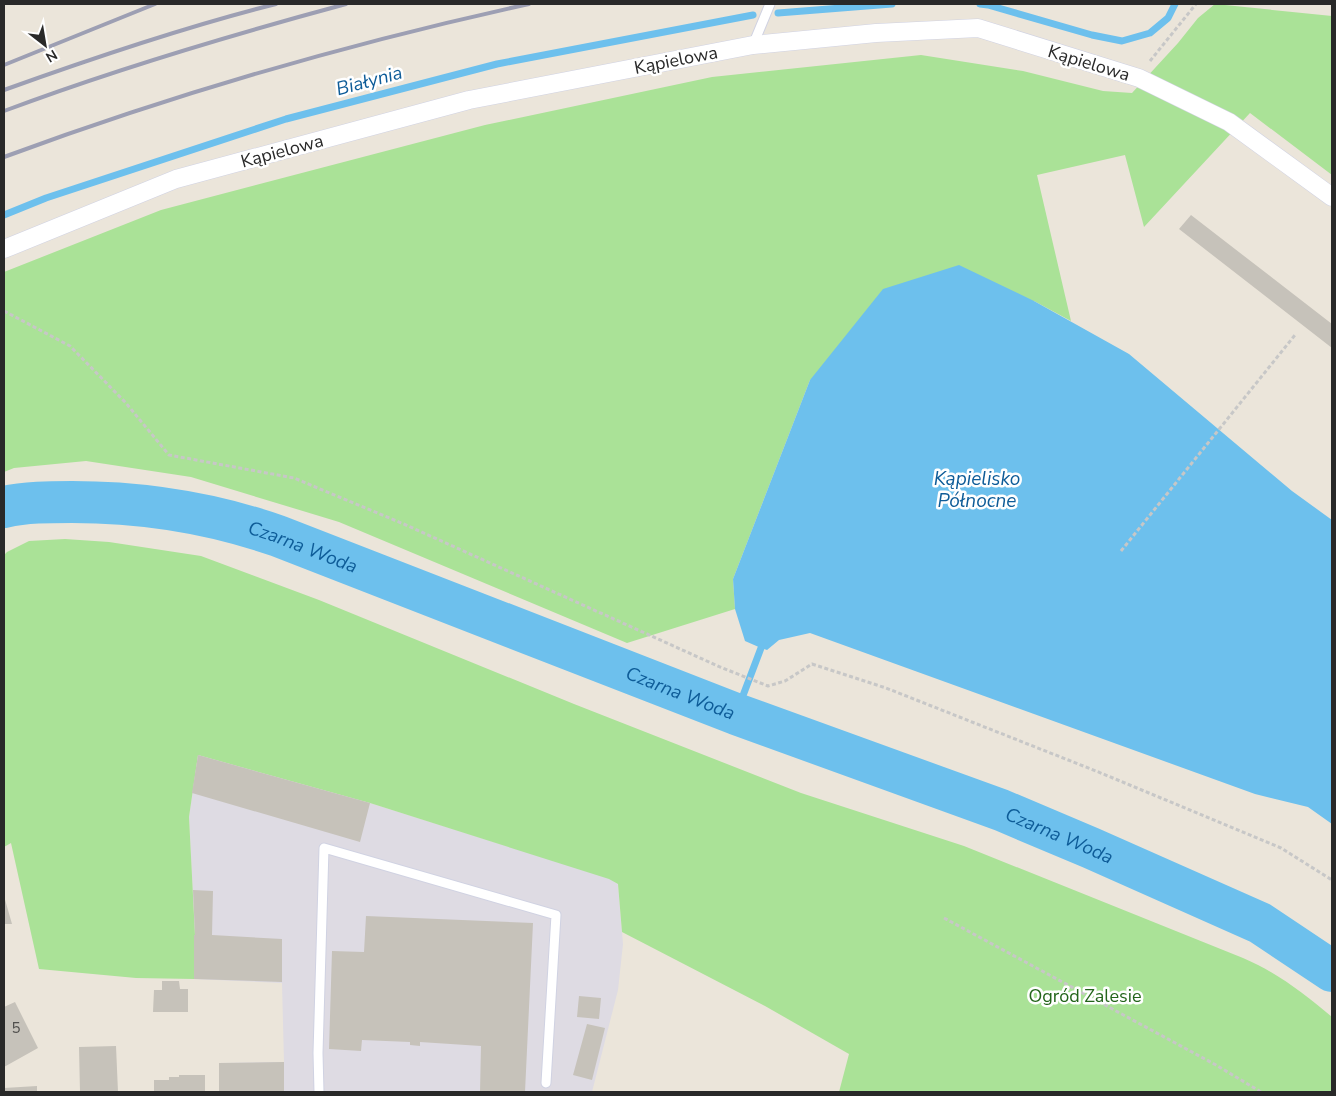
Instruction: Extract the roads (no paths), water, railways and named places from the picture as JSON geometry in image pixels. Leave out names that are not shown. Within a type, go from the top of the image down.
[{"type":"street","name":"Kąpielowa","points":[[4,249],[176,180],[469,100],[753,45],[876,33],[978,28],[1139,78],[1229,122],[1332,197]]},
{"type":"lane","points":[[753,45],[770,4]]},
{"type":"lane","points":[[319,1092],[318,1053],[324,848],[556,915],[546,1083]]},
{"type":"water","name":"Kąpielisko Północne","points":[[959,265],[1034,301],[1129,354],[1292,491],[1332,520],[1332,824],[1308,807],[1255,794],[810,633],[779,640],[767,650],[745,641],[735,609],[733,579],[810,380],[883,289]]},
{"type":"waterway","name":"Białynia","points":[[778,13],[892,4]]},
{"type":"waterway","name":"Białynia","points":[[980,4],[1092,35],[1122,41],[1150,33],[1168,18],[1175,4]]},
{"type":"waterway","name":"Białynia","points":[[4,215],[46,198],[286,119],[497,64],[753,15]]},
{"type":"waterway","name":"Czarna Woda","points":[[4,507],[29,503],[63,502],[124,504],[202,515],[278,536],[736,714],[1001,810],[1260,923],[1332,971]]},
{"type":"waterway","points":[[736,714],[761,648]]},
{"type":"railway","points":[[4,65],[155,4]]},
{"type":"railway","points":[[4,90],[139,44],[276,4]]},
{"type":"railway","points":[[4,111],[174,53],[346,4]]},
{"type":"railway","points":[[4,157],[198,91],[329,53],[529,4]]},
{"type":"park label","name":"Ogród Zalesie","points":[[1085,996]]}]
